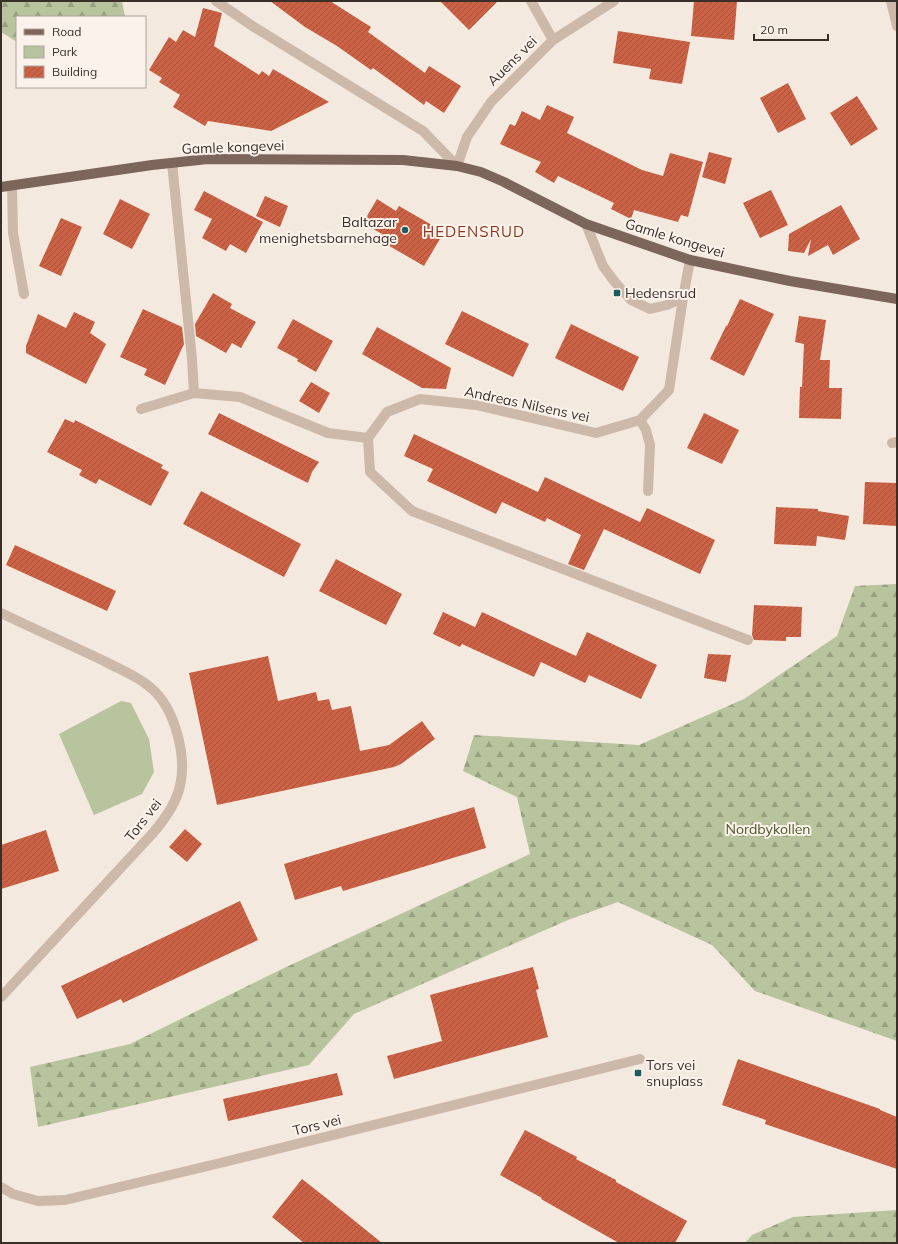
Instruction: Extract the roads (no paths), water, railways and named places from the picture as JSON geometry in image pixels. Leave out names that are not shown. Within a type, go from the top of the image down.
[{"type":"main road","name":"Gamle kongevei","points":[[1,187],[144,166],[208,159],[403,160],[457,166],[481,172],[504,182],[586,224],[690,260],[762,276],[848,292],[897,299]]},
{"type":"street","points":[[216,1],[260,31],[424,131],[457,166]]},
{"type":"street","points":[[531,1],[553,40]]},
{"type":"street","name":"Auens vei","points":[[457,166],[467,137],[491,102],[553,40],[614,1]]},
{"type":"street","points":[[891,1],[897,26]]},
{"type":"street","points":[[172,163],[192,359],[194,393]]},
{"type":"street","points":[[12,186],[13,233],[24,294]]},
{"type":"street","points":[[586,224],[603,266],[631,300],[650,308],[667,305],[683,298]]},
{"type":"street","name":"Andreas Nilsens vei","points":[[368,438],[386,412],[420,399],[476,405],[596,433],[640,420],[669,390],[690,260]]},
{"type":"street","points":[[141,409],[194,393],[240,397],[328,432],[368,438],[370,472],[412,511],[748,640]]},
{"type":"street","points":[[640,420],[646,430],[650,445],[648,491]]},
{"type":"street","name":"Tors vei","points":[[1,614],[134,676],[151,688],[161,698],[169,712],[179,742],[181,758],[180,786],[170,811],[163,822],[1,997]]},
{"type":"street","name":"Tors vei","points":[[1,1187],[13,1194],[38,1201],[65,1200],[219,1164],[640,1059]]},
{"type":"place","name":"Baltazar menighetsbarnehage","points":[[405,230]]},
{"type":"place","name":"Hedensrud","points":[[617,293]]},
{"type":"place","name":"Tors vei snuplass","points":[[638,1073]]},
{"type":"district","name":"HEDENSRUD","points":[[474,232]]},
{"type":"park label","name":"Nordbykollen","points":[[768,829]]}]
